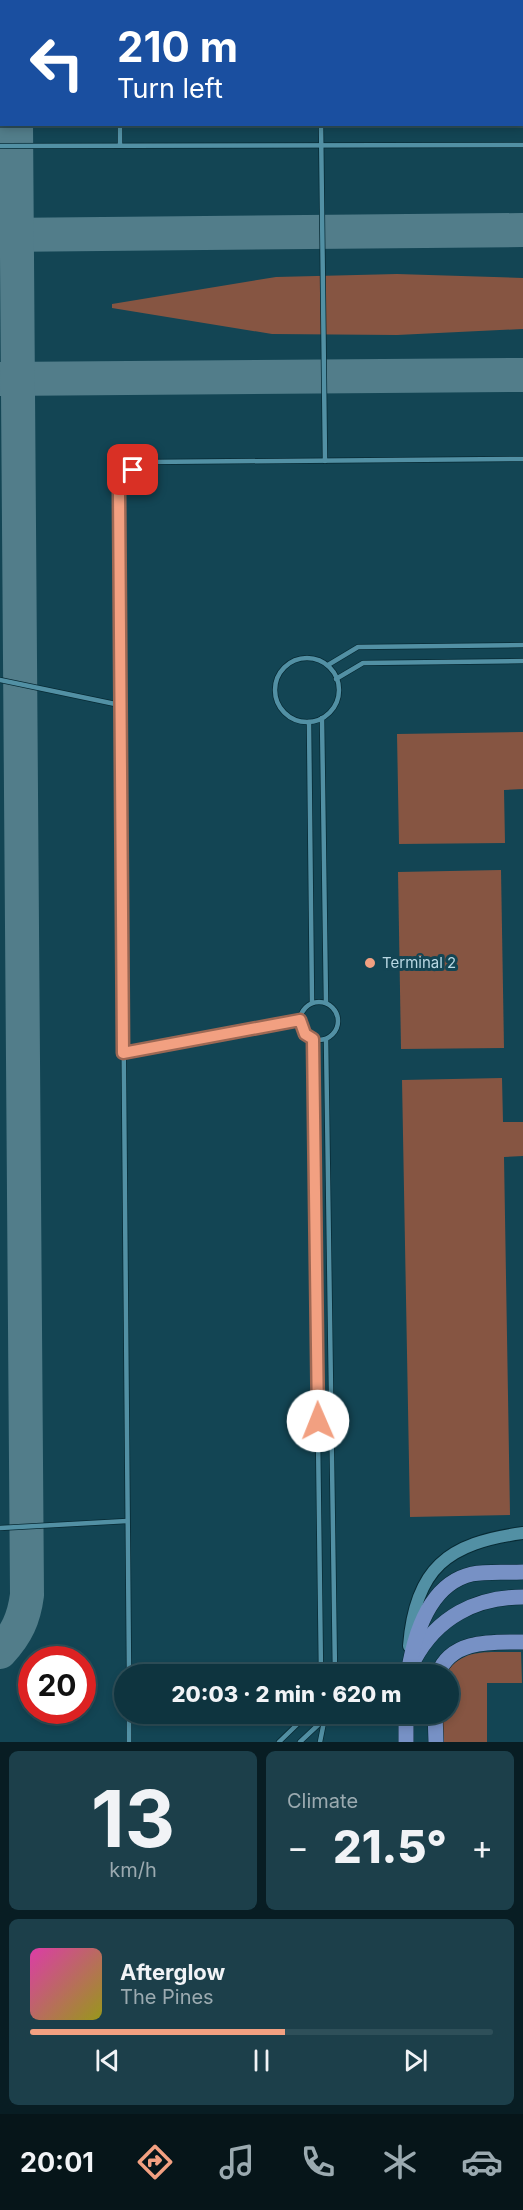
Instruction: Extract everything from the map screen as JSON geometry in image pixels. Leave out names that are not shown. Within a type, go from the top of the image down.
[{"type":"main road","points":[[409,1664],[414,1606],[437,1566],[448,1555],[470,1546],[523,1533]]},
{"type":"main road","points":[[410,1664],[419,1628],[431,1606],[447,1586],[474,1574],[523,1572]]},
{"type":"main road","points":[[413,1664],[428,1638],[459,1612],[486,1600],[523,1597]]},
{"type":"main road","points":[[446,1664],[463,1647],[481,1642],[523,1642]]},
{"type":"main road","points":[[406,1724],[406,1742]]},
{"type":"main road","points":[[435,1724],[436,1742]]},
{"type":"lane","points":[[120,126],[120,146]]},
{"type":"lane","points":[[321,126],[325,461]]},
{"type":"lane","points":[[0,146],[523,145]]},
{"type":"lane","points":[[129,1664],[120,705],[119,492],[123,479],[146,462],[523,459]]},
{"type":"lane","points":[[328,665],[358,647],[523,645]]},
{"type":"lane","points":[[300,659],[315,659],[328,665],[336,679],[336,702],[322,718],[309,722],[297,721],[284,712],[276,698],[276,683],[282,670],[300,659]]},
{"type":"lane","points":[[336,679],[363,663],[523,661]]},
{"type":"lane","points":[[0,680],[120,705]]},
{"type":"lane","points":[[322,718],[326,1003]]},
{"type":"lane","points":[[309,722],[312,1003]]},
{"type":"lane","points":[[312,1003],[326,1003],[335,1010],[339,1022],[334,1034],[327,1039],[313,1039],[305,1034],[300,1020],[303,1010],[312,1003]]},
{"type":"lane","points":[[123,1053],[300,1020]]},
{"type":"lane","points":[[313,1039],[321,1664]]},
{"type":"lane","points":[[327,1039],[335,1664]]},
{"type":"lane","points":[[0,1528],[127,1521]]},
{"type":"lane","points":[[129,1724],[129,1742]]},
{"type":"lane","points":[[279,1742],[298,1724]]},
{"type":"lane","points":[[300,1742],[319,1724]]},
{"type":"lane","points":[[320,1742],[323,1724]]},
{"type":"shaded area","points":[[397,274],[523,278],[523,329],[397,335],[272,334],[112,308],[112,304],[276,277]]},
{"type":"shaded area","points":[[523,732],[523,789],[504,790],[505,843],[399,844],[397,734]]},
{"type":"shaded area","points":[[501,870],[504,1048],[401,1049],[398,872]]},
{"type":"shaded area","points":[[502,1078],[503,1122],[523,1122],[523,1156],[504,1157],[510,1515],[410,1517],[402,1080]]},
{"type":"shaded area","points":[[488,1652],[521,1652],[522,1683],[487,1683],[487,1742],[440,1742],[439,1724],[459,1724],[459,1664],[454,1664],[469,1655]]},
{"type":"taxiway","points":[[0,1652],[19,1625],[27,1595],[16,126]]},
{"type":"taxiway","points":[[0,235],[523,230]]},
{"type":"taxiway","points":[[0,379],[523,375]]},
{"type":"place","name":"Terminal 2","points":[[370,963]]},
{"type":"route","points":[[133,470],[123,479],[119,492],[123,1053],[300,1020],[305,1034],[313,1039],[318,1421]]}]
